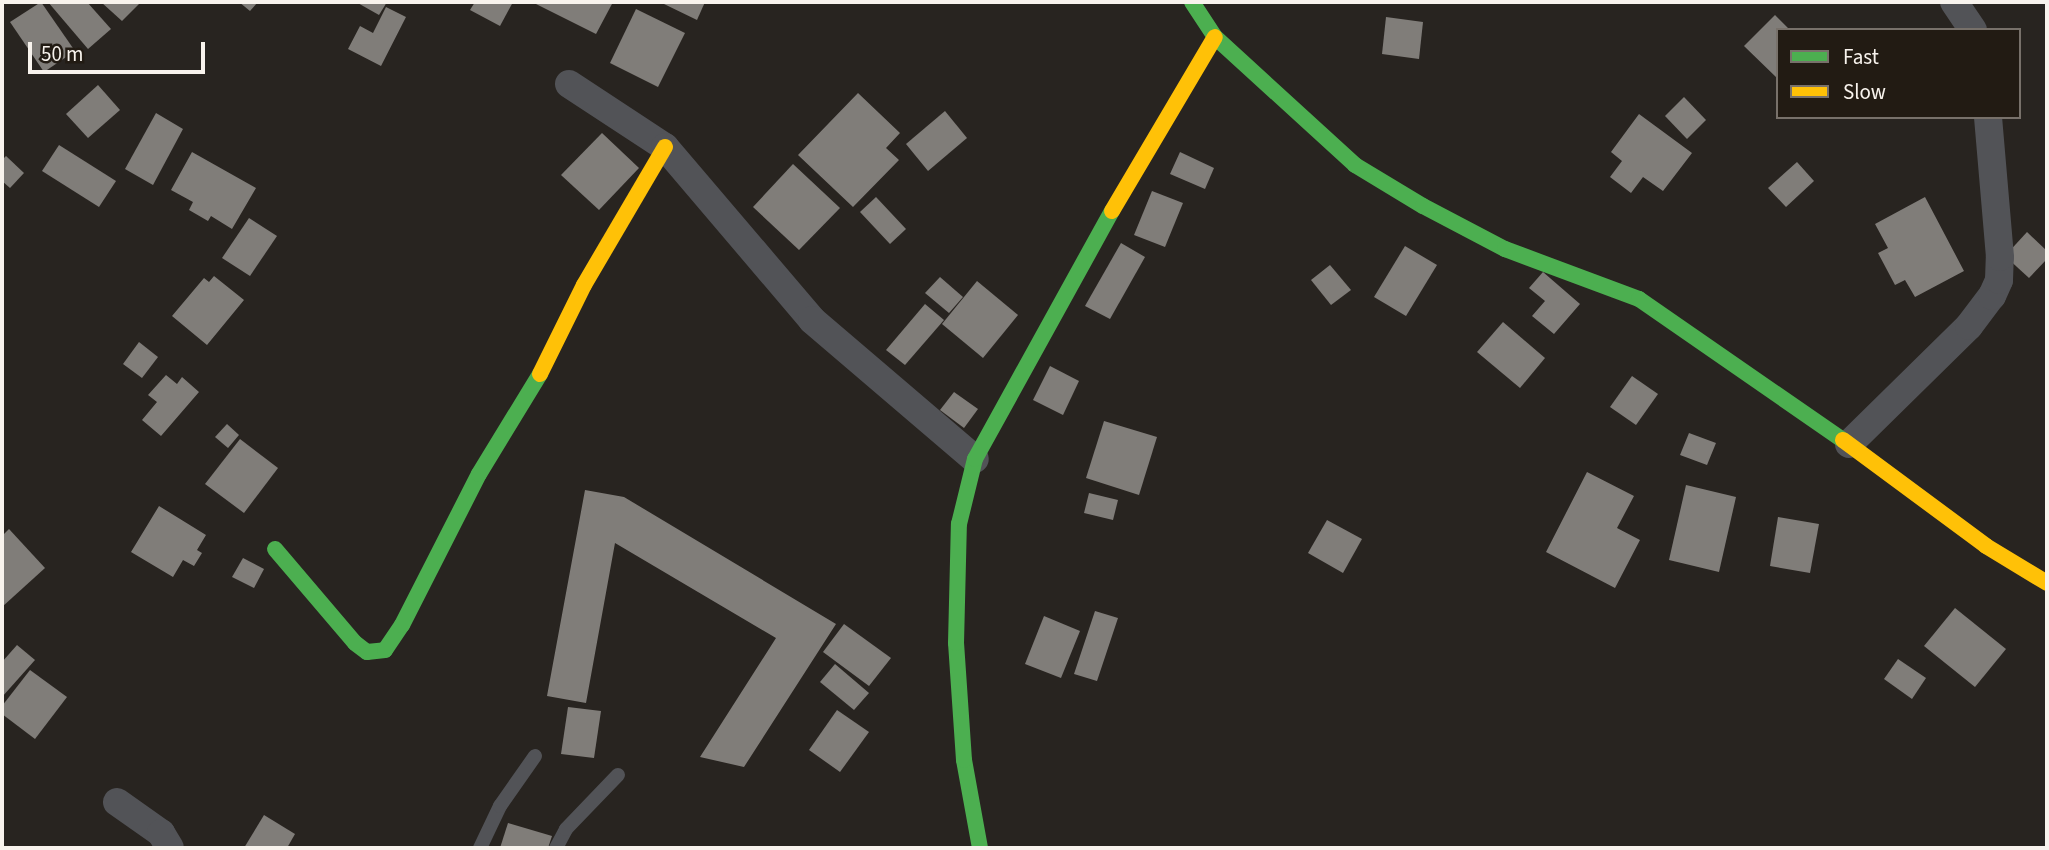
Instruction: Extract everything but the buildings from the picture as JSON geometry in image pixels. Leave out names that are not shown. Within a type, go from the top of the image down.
[{"type":"street","points":[[1192,2],[1215,37],[1355,165],[1423,206],[1505,248],[1639,299],[1849,444],[1986,546],[2047,583]]},
{"type":"street","points":[[1954,2],[1972,28]]},
{"type":"street","points":[[980,848],[964,760],[956,643],[959,524],[975,459],[1091,246],[1215,37]]},
{"type":"street","points":[[569,84],[666,147],[813,320],[975,459]]},
{"type":"street","points":[[1849,444],[1969,326],[1992,296],[1999,280],[2000,257],[1988,119]]},
{"type":"street","points":[[275,549],[355,643],[367,652],[385,650],[402,625],[479,474],[535,384],[584,285],[666,147]]},
{"type":"street","points":[[117,802],[161,833],[170,848]]},
{"type":"lane","points":[[480,848],[500,806],[535,756]]},
{"type":"lane","points":[[556,848],[566,829],[618,775]]},
{"type":"traffic: fast","points":[[1192,2],[1215,37],[1355,165],[1423,206],[1505,249],[1639,299],[1843,440]]},
{"type":"traffic: fast","points":[[980,848],[964,760],[956,643],[959,524],[975,459],[1112,211]]},
{"type":"traffic: fast","points":[[275,549],[355,643],[367,652],[385,650],[402,625],[479,474],[540,374]]},
{"type":"traffic: slow","points":[[1112,211],[1215,37]]},
{"type":"traffic: slow","points":[[540,374],[584,285],[665,147]]},
{"type":"traffic: slow","points":[[1843,440],[1986,546],[2047,583]]}]
